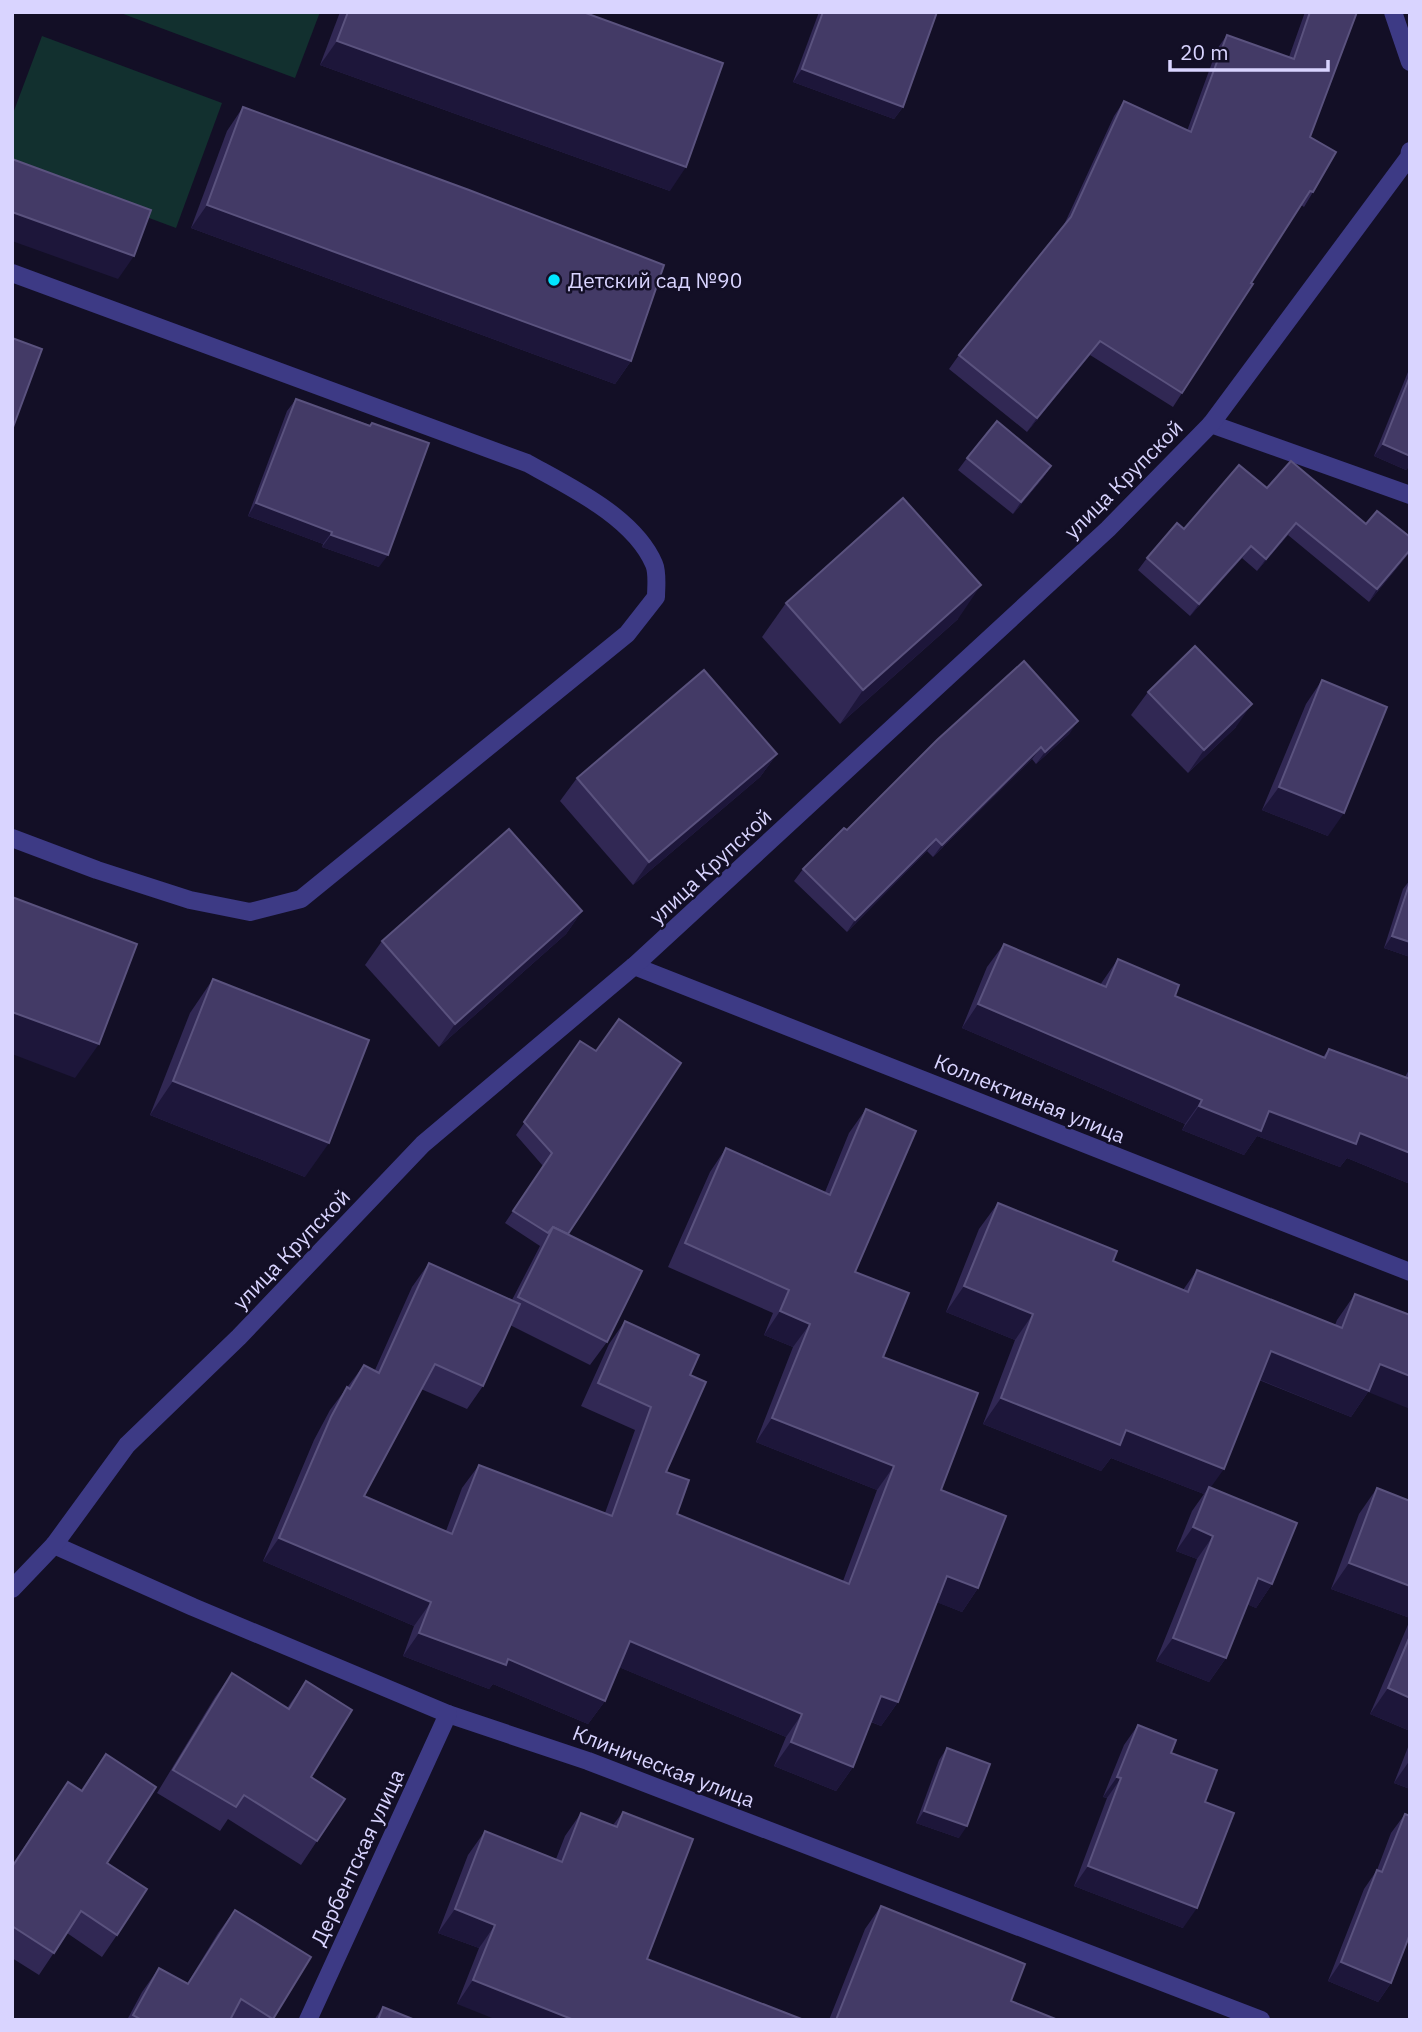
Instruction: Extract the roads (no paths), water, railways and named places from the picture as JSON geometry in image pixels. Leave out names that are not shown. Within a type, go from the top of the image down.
[{"type":"street","points":[[1393,12],[1410,62]]},
{"type":"street","name":"улица Крупской","points":[[12,1589],[54,1545],[127,1445],[239,1337],[423,1144],[634,966],[1108,529],[1211,424],[1409,157],[1410,151]]},
{"type":"street","points":[[12,273],[527,463],[591,499],[631,530],[655,566],[656,597],[628,634],[301,899],[250,912],[190,900],[97,870],[12,838]]},
{"type":"street","points":[[1211,424],[1410,495]]},
{"type":"street","name":"Коллективная улица","points":[[634,966],[1410,1272]]},
{"type":"street","name":"Клиническая улица","points":[[54,1545],[193,1607],[448,1714],[588,1761],[1261,2020]]},
{"type":"street","name":"Дербентская улица","points":[[308,2020],[448,1714]]},
{"type":"place","name":"Детский сад №90","points":[[554,280]]}]
